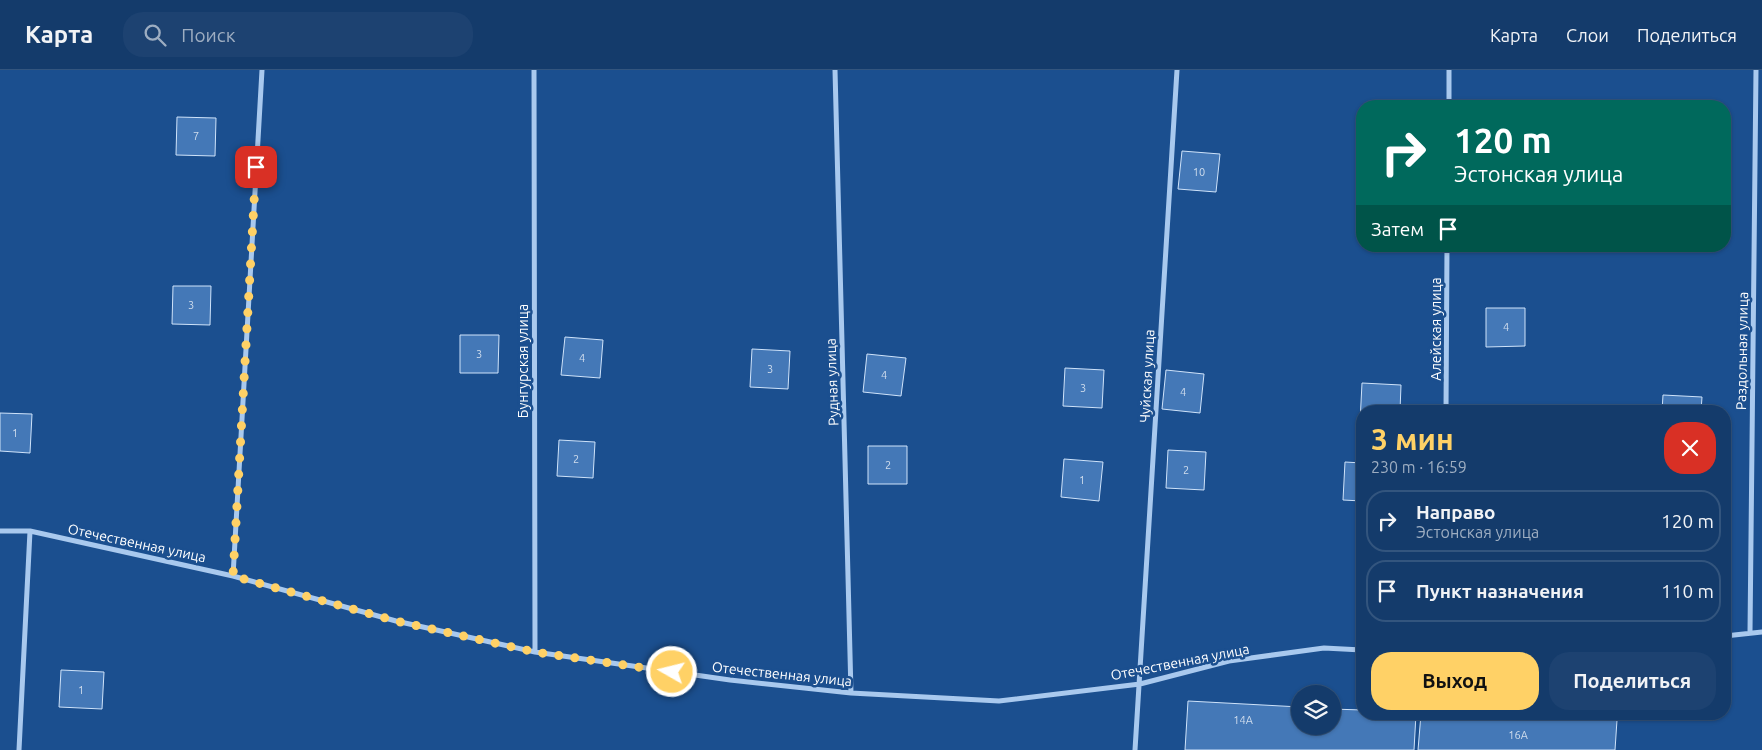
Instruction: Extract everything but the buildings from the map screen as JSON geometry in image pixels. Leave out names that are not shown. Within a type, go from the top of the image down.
[{"type":"street","points":[[233,576],[262,70]]},
{"type":"street","name":"Бунгурская улица","points":[[534,70],[535,652]]},
{"type":"street","name":"Рудная улица","points":[[835,70],[851,693]]},
{"type":"street","name":"Чуйская улица","points":[[1135,750],[1176,70]]},
{"type":"street","points":[[1448,100],[1449,70]]},
{"type":"street","name":"Раздольная улица","points":[[1750,632],[1756,70]]},
{"type":"street","name":"Алейская улица","points":[[1446,405],[1448,252]]},
{"type":"street","name":"Отечественная улица","points":[[0,531],[30,531],[233,576],[396,621],[535,652],[730,680],[851,693],[1000,701],[1140,684],[1229,661],[1324,648],[1356,650]]},
{"type":"street","points":[[19,750],[30,531]]},
{"type":"street","points":[[1731,635],[1762,632]]},
{"type":"route","points":[[256,167],[233,576],[396,621],[535,652],[672,672]]}]
